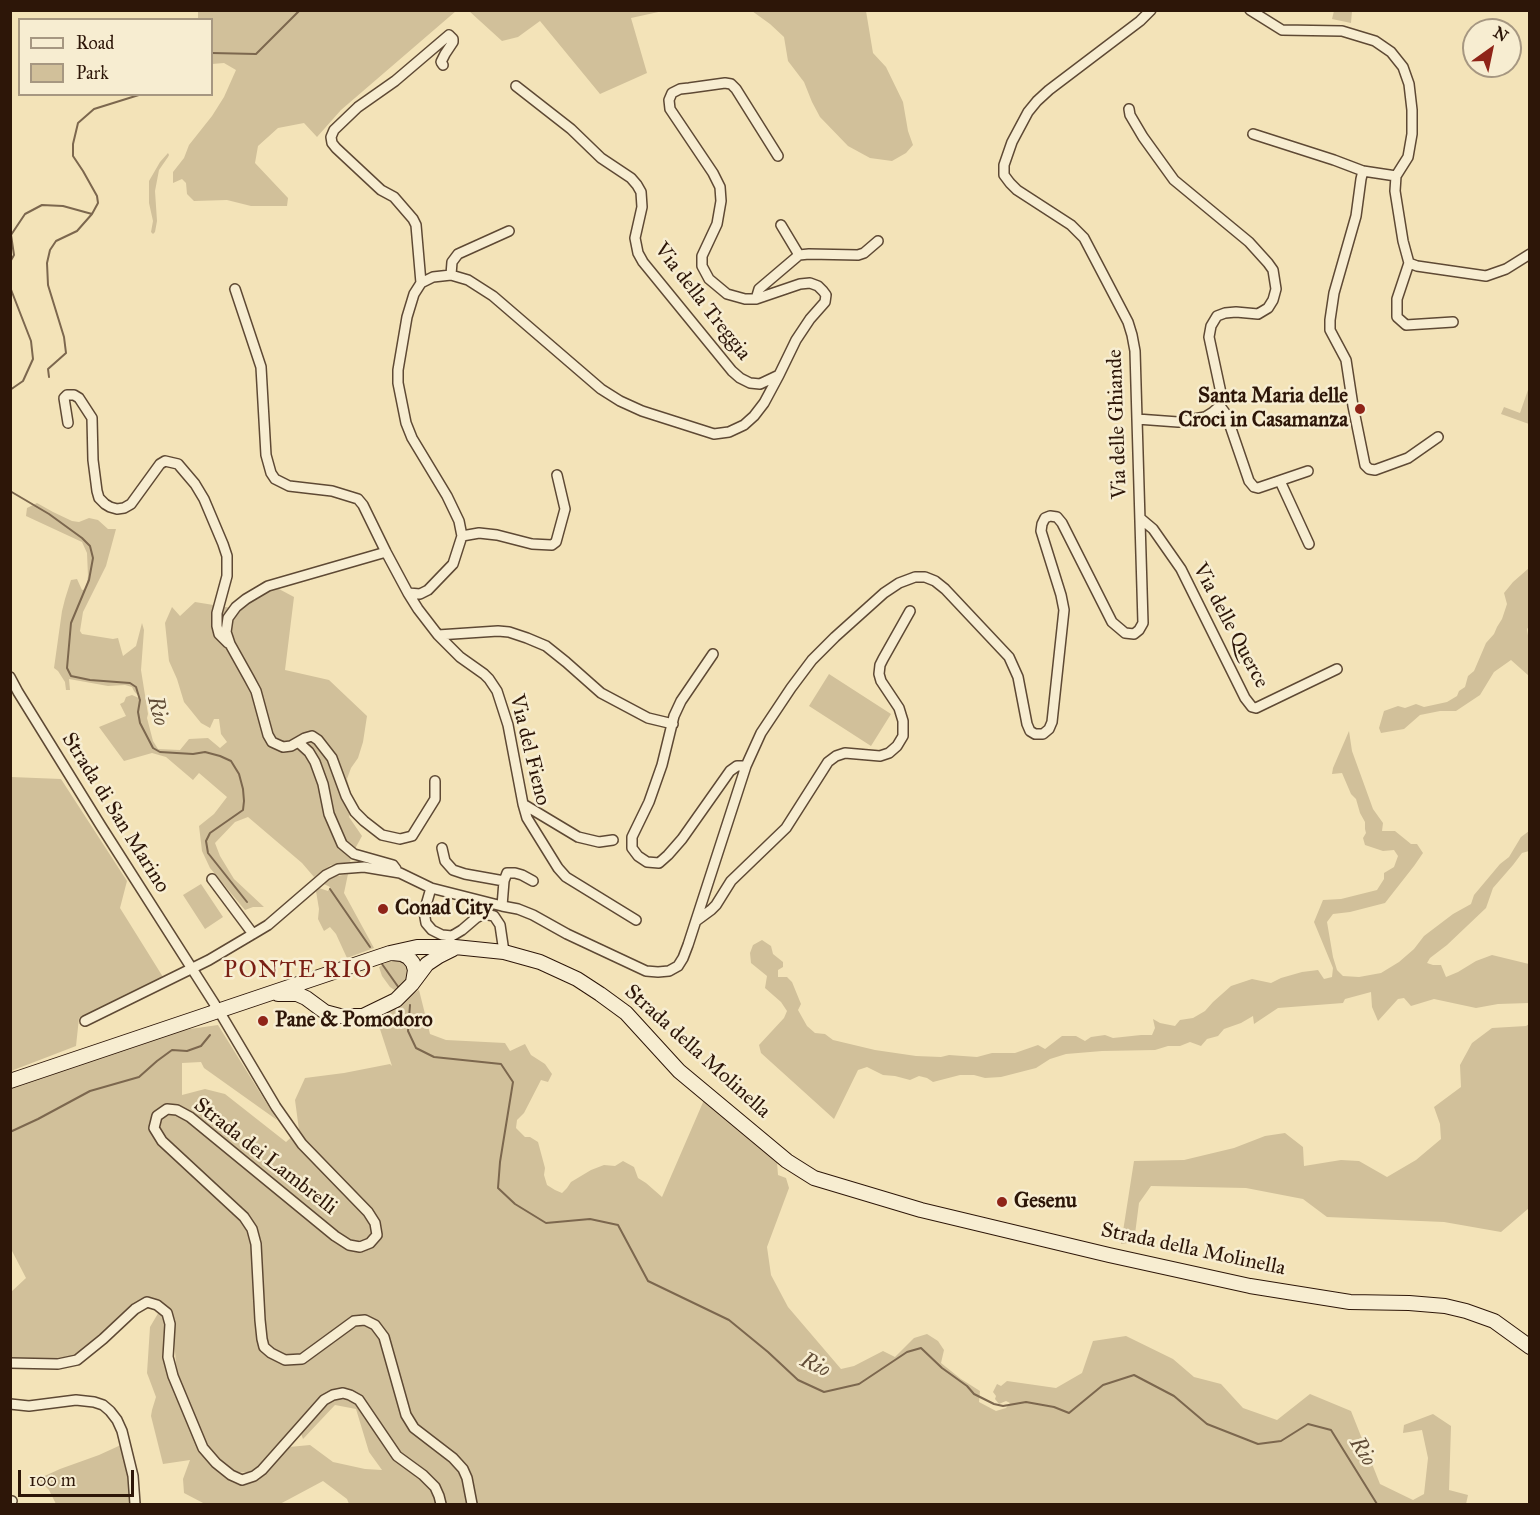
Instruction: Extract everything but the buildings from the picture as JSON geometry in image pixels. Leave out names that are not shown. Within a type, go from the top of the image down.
[{"type":"main road","name":"Strada della Molinella","points":[[258,996],[390,953],[417,947],[455,947],[504,952],[540,962],[600,994],[626,1013],[679,1071],[787,1161],[814,1178],[921,1210],[1250,1286],[1350,1302],[1445,1306],[1494,1321],[1530,1347]]},
{"type":"main road","points":[[417,947],[424,952],[427,964]]},
{"type":"main road","points":[[10,1081],[258,996],[297,994],[326,1012],[340,1017],[363,1016],[396,1000],[427,964],[455,947]]},
{"type":"main road","points":[[390,953],[402,954],[413,963],[415,970],[412,984]]},
{"type":"main road","points":[[326,1012],[315,993],[315,987],[318,981],[329,972]]},
{"type":"street","name":"Via delle Ghiande","points":[[746,765],[761,733],[812,660],[884,593],[899,583],[915,577],[925,577],[935,581],[945,589],[1009,657],[1018,677],[1030,731],[1043,734],[1052,722],[1064,610],[1041,531],[1045,518],[1050,516],[1057,517],[1062,523],[1112,622],[1125,633],[1134,634],[1143,623],[1135,351],[1132,335],[1128,322],[1084,238],[1071,225],[1017,190],[1004,175],[1004,165],[1012,142],[1028,112],[1037,101],[1151,10]]},
{"type":"street","points":[[1250,10],[1282,30],[1342,31],[1375,41],[1391,52],[1402,67],[1409,84],[1412,134],[1408,157],[1396,176],[1395,191],[1409,263],[1397,299],[1397,317],[1406,325],[1453,322]]},
{"type":"street","points":[[421,283],[416,225],[413,219],[394,197],[381,189],[336,148],[331,137],[334,130],[358,107],[395,81],[449,35],[453,42],[441,62],[443,65]]},
{"type":"street","name":"Via della Treggia","points":[[451,275],[468,280],[493,296],[601,389],[620,401],[642,411],[714,434],[729,432],[744,425],[764,403],[796,340],[825,302],[826,295],[818,285],[810,283],[800,284],[756,299],[745,299],[726,294],[709,279],[702,266],[702,256],[717,224],[720,187],[670,109],[669,100],[672,93],[680,89],[730,84],[736,89],[778,156]]},
{"type":"street","name":"Via della Treggia","points":[[516,86],[572,129],[601,158],[631,178],[637,185],[641,192],[642,207],[635,238],[638,253],[732,371],[750,383],[760,384],[779,375]]},
{"type":"street","points":[[1129,109],[1143,137],[1174,180],[1250,242],[1273,270],[1276,289],[1268,309],[1257,314],[1225,312],[1217,316],[1211,326],[1209,337],[1221,393],[1220,405],[1226,414],[1249,481],[1254,487],[1258,488],[1308,471]]},
{"type":"street","points":[[1253,134],[1364,171],[1396,176]]},
{"type":"street","points":[[1364,171],[1356,216],[1334,293],[1330,330],[1346,360],[1365,465],[1369,469],[1376,470],[1408,458],[1438,438]]},
{"type":"street","points":[[781,225],[799,255]]},
{"type":"street","points":[[235,289],[261,367],[266,455],[271,473],[275,479],[289,486],[332,491],[358,499],[408,593],[420,594],[428,590],[453,564],[462,536],[459,521],[447,496],[412,438],[406,423],[398,383],[398,370],[407,317],[414,294],[421,283],[433,277],[451,275],[452,262],[458,254],[509,231]]},
{"type":"street","points":[[756,299],[759,289],[799,255],[858,255],[864,253],[878,241]]},
{"type":"street","points":[[1409,263],[1486,276],[1506,269],[1530,254]]},
{"type":"street","points":[[68,423],[64,398],[67,395],[74,395],[92,418],[93,460],[97,491],[99,498],[110,507],[124,508],[131,504],[160,464],[165,461],[178,464],[195,484],[207,506],[227,556],[227,576],[217,613],[216,626],[223,640],[230,644]]},
{"type":"street","points":[[1137,418],[1178,422],[1205,417],[1220,405]]},
{"type":"street","points":[[462,536],[479,533],[532,544],[552,545],[556,542],[565,508],[557,475]]},
{"type":"street","points":[[1280,481],[1309,544]]},
{"type":"street","name":"Via delle Querce","points":[[1140,518],[1153,529],[1181,569],[1245,698],[1252,707],[1256,708],[1337,669]]},
{"type":"street","points":[[386,552],[268,586],[236,607],[228,618],[226,632],[230,644],[256,691],[272,742],[283,747],[291,746],[312,736],[318,740],[332,758],[346,796],[355,812],[382,835],[400,839],[412,836],[435,799],[435,782]]},
{"type":"street","name":"Via del Fieno","points":[[408,593],[438,635],[460,657],[484,674],[497,692],[508,725],[523,804],[528,818],[558,868],[566,877],[636,920]]},
{"type":"street","points":[[696,921],[716,905],[731,881],[786,828],[828,762],[845,753],[880,756],[889,753],[897,746],[903,736],[903,720],[899,708],[881,681],[879,674],[880,665],[910,611]]},
{"type":"street","points":[[438,635],[509,632],[527,638],[546,646],[601,693],[648,718],[673,724]]},
{"type":"street","points":[[85,1022],[209,960],[268,925],[326,875],[338,869],[364,867],[400,873],[430,888],[518,909],[646,971],[669,971],[678,966],[696,921],[746,765],[737,766],[730,771],[682,839],[659,863],[647,862],[638,856],[632,848],[632,837],[649,802],[681,701],[713,654]]},
{"type":"street","name":"Strada di San Marino","points":[[10,676],[89,807],[191,968]]},
{"type":"street","points":[[298,742],[309,752],[315,762],[323,784],[329,814],[342,844],[354,854],[393,865],[400,873]]},
{"type":"street","points":[[523,804],[578,837],[599,842],[613,840]]},
{"type":"street","points":[[441,849],[453,870],[504,881]]},
{"type":"street","points":[[502,906],[507,873],[522,875],[533,881]]},
{"type":"street","points":[[212,879],[253,934]]},
{"type":"street","points":[[430,888],[424,912],[426,922],[432,930],[442,935],[452,936],[484,914],[494,916],[500,925],[504,952]]},
{"type":"street","name":"Strada dei Lambrelli","points":[[191,968],[276,1107],[302,1144],[368,1212],[375,1223],[377,1235],[370,1243],[360,1247],[349,1245],[190,1117],[177,1110],[167,1109],[157,1116],[154,1128],[162,1141],[244,1217],[252,1229],[256,1244],[264,1347],[285,1360],[302,1359],[354,1321],[365,1320],[375,1325],[384,1337],[406,1415],[414,1428],[453,1458],[463,1469],[472,1504]]},
{"type":"street","points":[[10,1363],[58,1364],[77,1360],[89,1352],[135,1309],[147,1302],[157,1305],[167,1313],[170,1324],[168,1357],[173,1376],[203,1448],[231,1475],[242,1480],[254,1476],[262,1470],[324,1400],[343,1393],[359,1400],[397,1456],[435,1487],[441,1504]]},
{"type":"street","points":[[10,1404],[29,1406],[76,1400],[103,1405],[117,1420],[122,1431],[132,1476],[135,1504]]},
{"type":"green space","points":[[198,10],[456,11],[341,110],[317,137],[304,123],[278,128],[258,146],[255,163],[288,198],[287,206],[251,206],[227,200],[194,201],[187,194],[186,183],[182,179],[173,183],[173,172],[184,158],[189,145],[224,97],[236,70],[224,63],[213,64],[213,18],[198,18]]},
{"type":"green space","points":[[469,11],[663,11],[631,18],[647,73],[600,94],[540,21],[518,37],[502,41]]},
{"type":"green space","points":[[752,11],[866,11],[873,53],[886,67],[903,102],[913,145],[906,153],[892,161],[870,158],[848,146],[820,117],[804,82],[788,61],[784,37]]},
{"type":"green space","points":[[1334,11],[1352,11],[1351,23],[1332,19]]},
{"type":"green space","points":[[168,153],[168,157],[159,170],[155,191],[157,221],[153,234],[151,232],[153,221],[149,203],[149,181]]},
{"type":"green space","points":[[1529,387],[1529,424],[1501,414],[1504,407],[1520,413]]},
{"type":"green space","points":[[37,503],[72,521],[79,522],[89,518],[98,520],[108,529],[116,529],[106,566],[83,612],[80,631],[82,634],[118,638],[123,656],[136,646],[142,623],[144,630],[141,670],[147,718],[153,741],[158,749],[180,750],[189,739],[208,738],[220,748],[227,742],[221,734],[219,719],[214,719],[210,728],[201,723],[184,702],[169,661],[165,623],[172,607],[180,616],[195,602],[232,608],[242,597],[264,581],[294,597],[285,670],[329,680],[367,716],[358,758],[347,779],[353,801],[349,817],[362,836],[351,856],[350,864],[331,865],[314,877],[302,863],[248,817],[235,822],[215,843],[234,879],[264,907],[245,910],[210,868],[202,851],[199,826],[214,814],[227,797],[199,773],[193,780],[166,757],[152,753],[124,761],[99,727],[126,716],[120,704],[126,697],[132,695],[141,699],[132,687],[108,686],[69,679],[70,690],[66,690],[65,682],[54,668],[62,611],[71,580],[77,579],[82,590],[86,589],[87,553],[82,542],[26,516],[27,508]]},
{"type":"green space","points":[[1529,568],[1530,625],[1527,629],[1529,676],[1511,660],[1494,672],[1480,695],[1456,711],[1420,715],[1404,729],[1381,733],[1379,728],[1384,711],[1398,706],[1405,708],[1416,704],[1424,707],[1447,702],[1457,696],[1459,691],[1465,687],[1468,676],[1474,671],[1486,643],[1502,619],[1507,604],[1504,593]]},
{"type":"green space","points":[[829,674],[891,714],[871,746],[809,706]]},
{"type":"green space","points":[[1349,731],[1352,751],[1373,809],[1383,823],[1382,831],[1395,831],[1411,844],[1417,844],[1423,853],[1385,903],[1333,914],[1327,922],[1337,970],[1343,976],[1359,977],[1381,973],[1399,962],[1414,949],[1424,936],[1453,914],[1471,904],[1474,895],[1500,864],[1509,857],[1521,837],[1529,831],[1529,851],[1522,853],[1493,888],[1486,908],[1427,963],[1441,965],[1446,977],[1492,955],[1529,964],[1529,1003],[1498,1004],[1476,1008],[1434,999],[1411,1006],[1404,998],[1398,999],[1378,1021],[1372,1007],[1371,992],[1345,999],[1343,1003],[1278,1008],[1254,1024],[1253,1016],[1224,1029],[1218,1036],[1207,1039],[1201,1046],[1190,1042],[1155,1050],[1066,1054],[1050,1059],[1036,1068],[1001,1077],[960,1075],[933,1082],[919,1076],[910,1080],[883,1075],[867,1067],[858,1070],[834,1119],[761,1053],[759,1045],[784,1018],[787,1011],[781,1002],[765,988],[767,976],[751,963],[750,953],[753,945],[762,940],[771,946],[773,954],[783,962],[783,967],[778,970],[778,977],[787,977],[792,982],[801,1004],[798,1010],[807,1026],[815,1033],[825,1034],[833,1040],[875,1050],[916,1056],[977,1057],[992,1053],[1015,1053],[1038,1045],[1045,1049],[1062,1036],[1076,1036],[1085,1041],[1091,1037],[1105,1035],[1113,1038],[1152,1035],[1155,1028],[1153,1019],[1175,1026],[1180,1020],[1193,1018],[1205,1011],[1231,986],[1252,979],[1271,983],[1302,972],[1318,970],[1324,979],[1332,977],[1333,968],[1314,922],[1323,900],[1341,899],[1377,890],[1384,879],[1384,873],[1394,867],[1398,856],[1394,850],[1383,851],[1365,845],[1363,838],[1366,833],[1365,822],[1356,799],[1351,794],[1342,773],[1332,774]]},
{"type":"green space","points":[[11,777],[61,779],[127,881],[120,908],[163,977],[79,1018],[76,1046],[11,1071]]},
{"type":"green space","points":[[348,874],[344,893],[374,948],[347,958],[336,934],[330,927],[324,931],[318,919],[316,891],[319,888],[328,891],[330,887],[324,884],[332,877]]},
{"type":"green space","points":[[201,884],[223,917],[205,929],[183,895]]},
{"type":"green space","points":[[396,957],[404,958],[410,976],[396,991],[382,976],[379,967]]},
{"type":"green space","points":[[419,990],[430,1034],[446,1040],[505,1043],[510,1051],[525,1044],[531,1055],[545,1064],[552,1074],[548,1082],[541,1080],[524,1113],[517,1120],[516,1128],[525,1137],[538,1142],[547,1185],[555,1190],[562,1193],[571,1182],[591,1170],[604,1165],[615,1166],[623,1161],[634,1167],[638,1178],[662,1197],[704,1100],[777,1162],[778,1175],[786,1178],[789,1188],[767,1247],[771,1275],[788,1307],[841,1369],[854,1366],[883,1351],[895,1357],[914,1338],[927,1334],[938,1341],[944,1350],[941,1363],[980,1391],[979,1402],[996,1411],[1006,1408],[1010,1403],[1006,1401],[999,1404],[995,1399],[993,1392],[997,1384],[1001,1386],[1007,1381],[1056,1388],[1082,1373],[1093,1341],[1126,1336],[1173,1359],[1194,1377],[1221,1384],[1243,1408],[1277,1420],[1310,1394],[1351,1411],[1380,1484],[1413,1500],[1424,1494],[1428,1458],[1422,1430],[1403,1433],[1404,1425],[1433,1414],[1451,1426],[1449,1490],[1468,1495],[1466,1504],[349,1504],[347,1499],[323,1481],[280,1504],[205,1504],[184,1493],[183,1479],[190,1460],[163,1464],[151,1416],[156,1397],[147,1373],[150,1327],[160,1310],[168,1322],[167,1345],[179,1398],[204,1457],[232,1482],[239,1485],[259,1480],[289,1447],[310,1445],[333,1462],[382,1470],[369,1452],[356,1409],[335,1405],[303,1439],[298,1425],[261,1466],[248,1472],[235,1473],[215,1458],[198,1428],[177,1374],[169,1309],[149,1298],[134,1306],[83,1354],[55,1363],[11,1359],[10,1293],[26,1278],[11,1249],[11,1087],[176,1031],[218,1025],[277,1120],[204,1068],[201,1062],[182,1063],[182,1095],[205,1089],[225,1094],[286,1142],[299,1130],[295,1100],[305,1078],[390,1064],[392,1066],[379,1026],[379,1016]]},
{"type":"green space","points":[[1529,1024],[1529,1208],[1501,1232],[1444,1222],[1327,1217],[1303,1199],[1246,1188],[1151,1186],[1139,1203],[1134,1242],[1121,1244],[1134,1161],[1184,1160],[1234,1148],[1265,1136],[1285,1133],[1303,1147],[1304,1166],[1341,1160],[1359,1161],[1387,1177],[1416,1160],[1441,1139],[1440,1124],[1434,1107],[1461,1087],[1460,1065],[1472,1043],[1492,1028]]},
{"type":"green space","points":[[123,1444],[128,1457],[132,1504],[56,1504],[49,1490],[38,1479],[99,1455]]},
{"type":"waterway","points":[[213,53],[256,54],[300,10]]},
{"type":"waterway","points":[[10,262],[14,255],[11,235],[25,214],[42,205],[63,206],[92,214],[98,203],[97,196],[73,156],[78,123],[94,109],[136,96]]},
{"type":"waterway","points":[[49,377],[48,369],[66,353],[64,337],[48,285],[47,263],[50,250],[56,241],[77,231],[92,214]]},
{"type":"waterway","name":"Rio","points":[[10,287],[31,341],[33,359],[23,381],[10,390]]},
{"type":"waterway","name":"Rio","points":[[10,491],[49,514],[90,546],[93,558],[89,580],[71,623],[67,668],[71,676],[130,683],[136,687],[140,700],[138,712],[140,723],[153,748],[160,752],[193,754],[205,752],[220,756],[231,761],[239,774],[243,789],[243,810],[210,833],[206,841],[208,853],[247,902]]},
{"type":"waterway","name":"Rio","points":[[330,889],[370,947]]},
{"type":"waterway","name":"Rio","points":[[382,964],[399,988]]},
{"type":"waterway","name":"Rio","points":[[410,1005],[408,1031],[416,1048],[434,1057],[501,1064],[513,1082],[498,1188],[515,1204],[546,1223],[590,1219],[618,1225],[648,1281],[729,1320],[798,1380],[824,1392],[859,1384],[907,1352],[921,1348],[974,1394],[994,1404],[1003,1406],[1026,1402],[1054,1407],[1069,1413],[1103,1385],[1134,1375],[1174,1396],[1207,1424],[1258,1444],[1281,1441],[1308,1424],[1331,1430],[1377,1504]]},
{"type":"waterway","points":[[10,1132],[90,1091],[139,1077],[172,1050],[187,1051],[201,1046],[210,1035]]},
{"type":"place","name":"Santa Maria delle Croci in Casamanza","points":[[1360,409]]},
{"type":"place","name":"Conad City","points":[[383,909]]},
{"type":"place","name":"Pane & Pomodoro","points":[[263,1021]]},
{"type":"place","name":"Gesenu","points":[[1002,1202]]},
{"type":"district","name":"PONTE RIO","points":[[298,971]]}]
